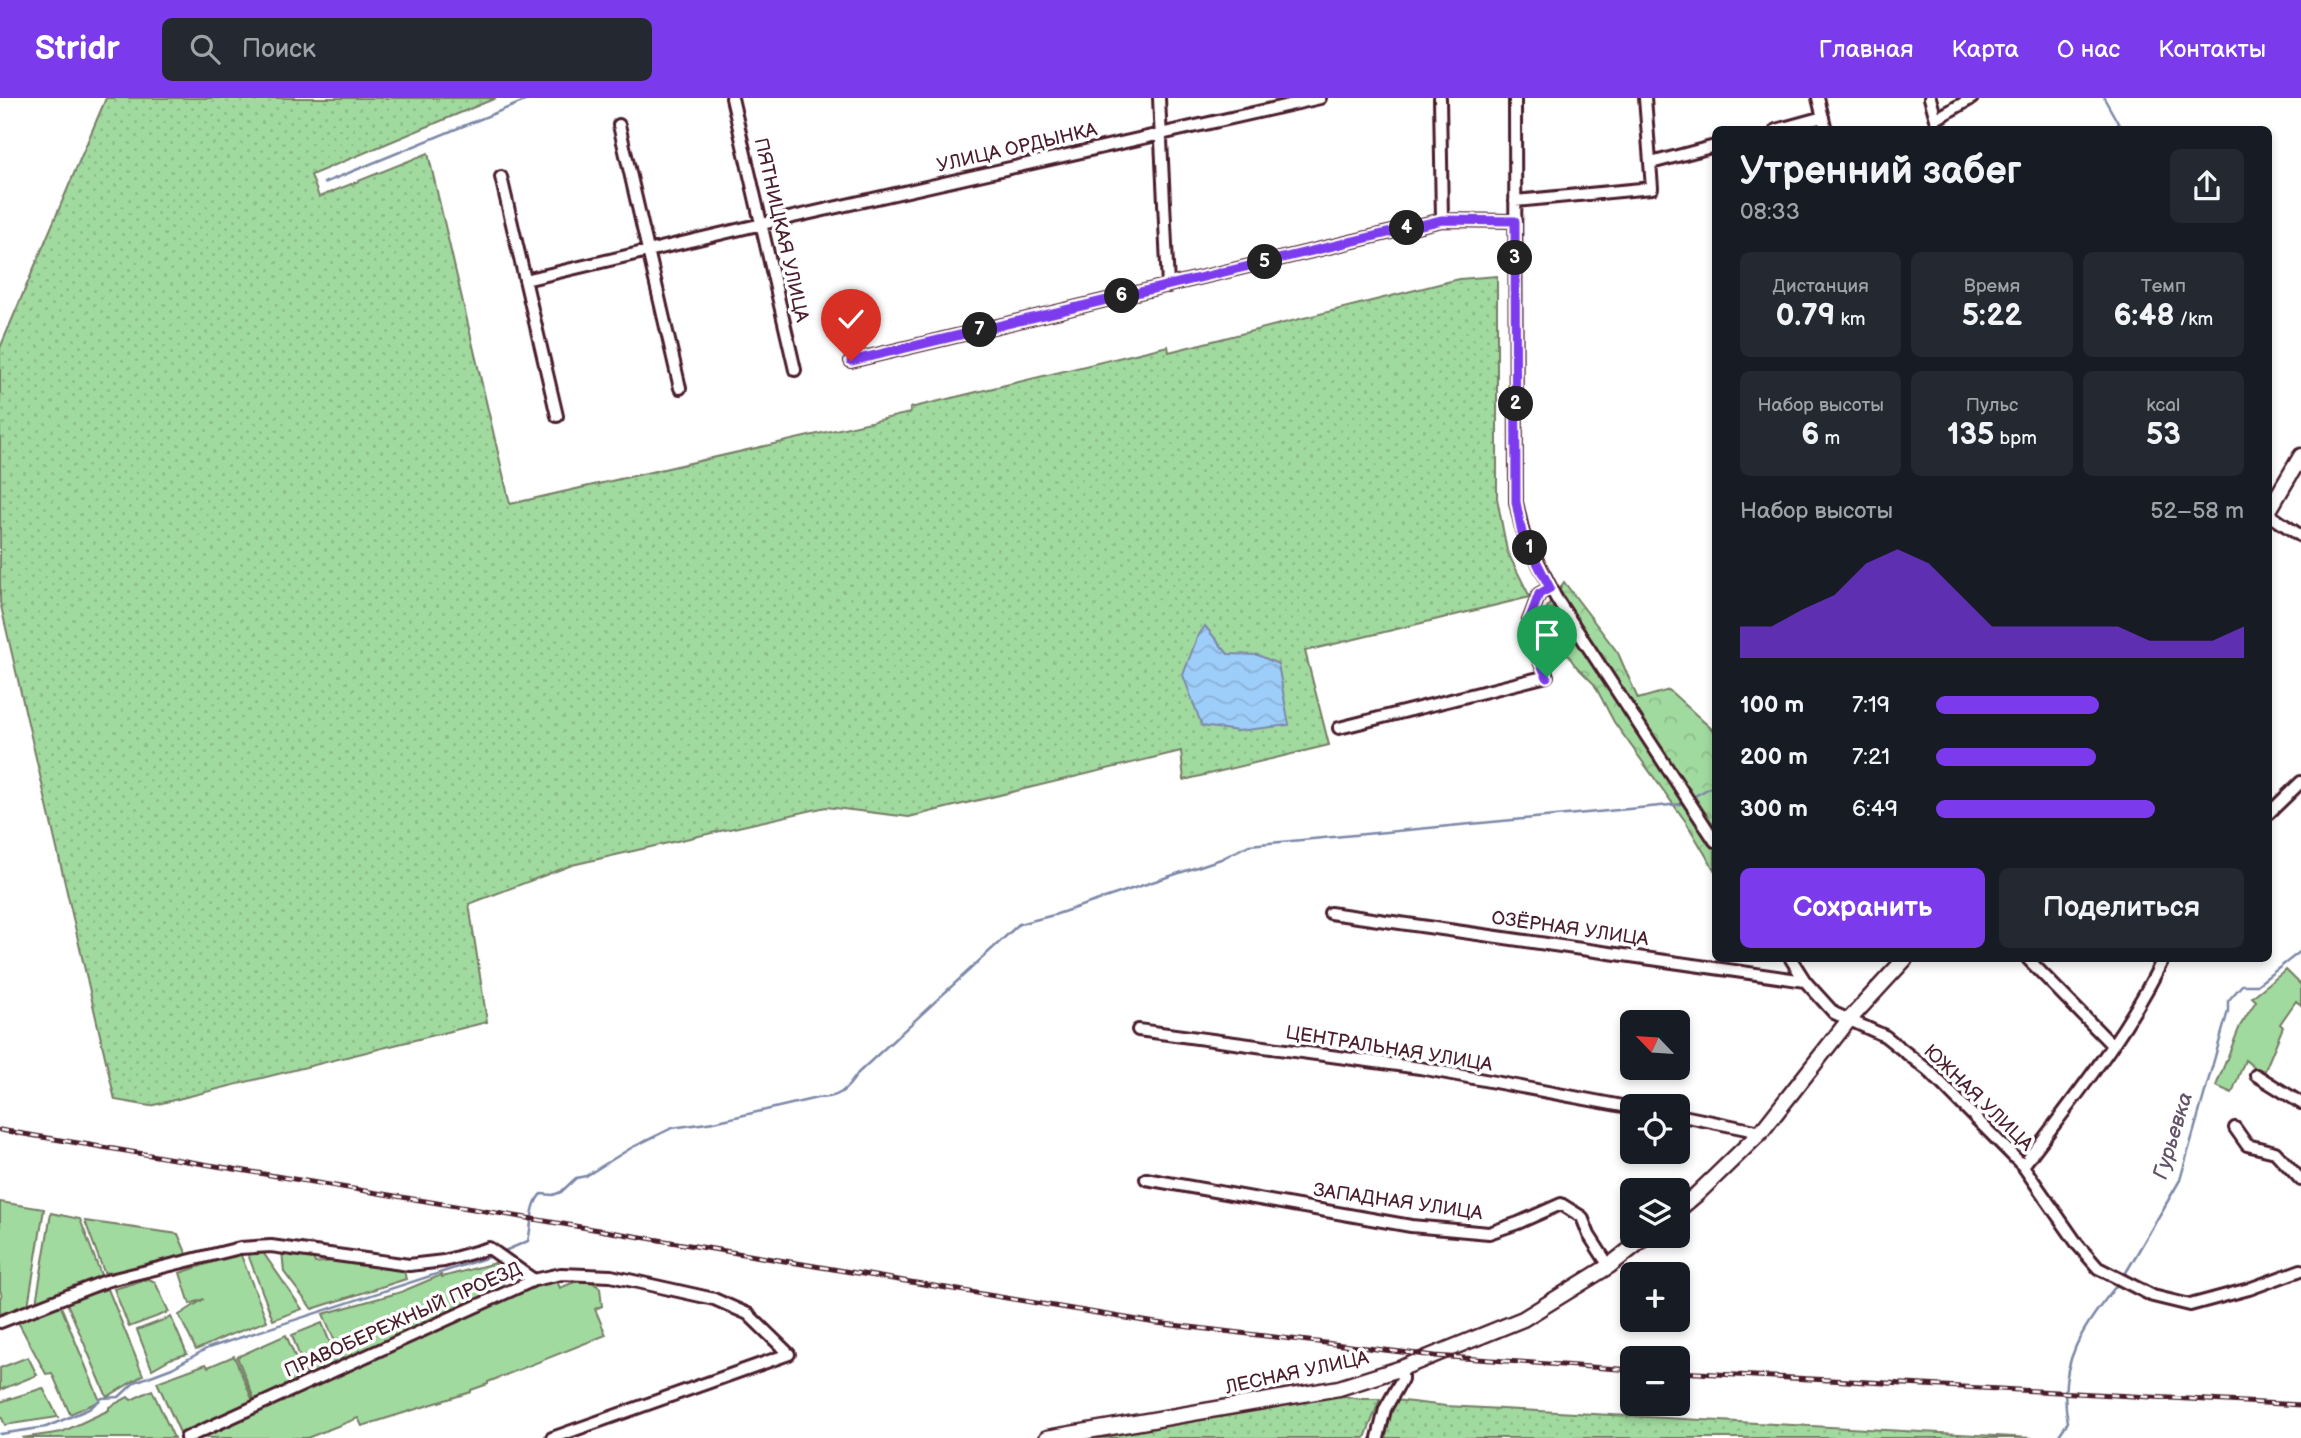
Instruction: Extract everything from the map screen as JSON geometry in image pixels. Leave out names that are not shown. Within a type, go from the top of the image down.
[{"type":"street","name":"ПЯТНИЦКАЯ УЛИЦА","points":[[732,98],[795,370]]},
{"type":"street","points":[[1159,98],[1168,286]]},
{"type":"street","name":"УЛИЦА ОРДЫНКА","points":[[525,280],[1320,98]]},
{"type":"street","points":[[1440,98],[1442,220]]},
{"type":"street","points":[[1515,98],[1516,502],[1522,533],[1550,588],[1712,836]]},
{"type":"street","points":[[1515,201],[1652,188],[1645,98]]},
{"type":"street","points":[[1818,98],[1825,126]]},
{"type":"street","points":[[1930,98],[1936,119],[1972,98]]},
{"type":"street","points":[[1790,126],[1823,117]]},
{"type":"street","points":[[619,125],[680,388]]},
{"type":"street","points":[[1651,163],[1712,147]]},
{"type":"street","points":[[501,177],[556,416]]},
{"type":"street","points":[[851,361],[1442,220],[1515,221]]},
{"type":"street","points":[[2272,506],[2301,456]]},
{"type":"street","points":[[2272,516],[2301,536]]},
{"type":"street","points":[[1339,728],[1547,677],[1527,626],[1539,594],[1550,588]]},
{"type":"street","points":[[2272,810],[2301,782]]},
{"type":"street","name":"ОЗЁРНАЯ УЛИЦА","points":[[1330,913],[1805,981]]},
{"type":"street","name":"ЮЖНАЯ УЛИЦА","points":[[1793,962],[1805,981],[1834,1013],[1885,1036],[1929,1072],[2023,1166],[2078,1245],[2098,1268],[2154,1296],[2190,1305],[2249,1289],[2301,1269]]},
{"type":"street","points":[[1690,1200],[1761,1132],[1848,1021],[1902,962]]},
{"type":"street","points":[[2031,962],[2112,1045]]},
{"type":"street","points":[[2023,1166],[2112,1045],[2145,996],[2162,962]]},
{"type":"street","name":"ЦЕНТРАЛЬНАЯ УЛИЦА","points":[[1138,1030],[1420,1068],[1620,1106]]},
{"type":"street","points":[[2256,1075],[2301,1103]]},
{"type":"street","points":[[1690,1117],[1761,1132]]},
{"type":"street","points":[[2235,1128],[2247,1145],[2275,1152],[2301,1180]]},
{"type":"street","name":"ЗАПАДНАЯ УЛИЦА","points":[[1146,1179],[1411,1226],[1489,1233],[1561,1204],[1581,1217],[1609,1266]]},
{"type":"street","points":[[0,1322],[106,1282],[240,1248],[271,1246],[409,1265],[443,1261],[489,1248],[534,1279]]},
{"type":"street","name":"ЛЕСНАЯ УЛИЦА","points":[[1047,1438],[1339,1388],[1402,1368],[1523,1319],[1609,1266],[1632,1248]]},
{"type":"street","name":"ПРАВОБЕРЕЖНЫЙ ПРОЕЗД","points":[[186,1438],[534,1279],[561,1274],[611,1276],[714,1298],[748,1314],[789,1354],[579,1434]]},
{"type":"street","points":[[1378,1438],[1385,1409],[1402,1379],[1402,1368]]},
{"type":"street","points":[[552,1438],[579,1434]]},
{"type":"green space","points":[[106,98],[496,98],[311,175],[319,197],[428,153],[510,504],[910,413],[910,408],[1168,346],[1169,352],[1459,279],[1497,276],[1497,498],[1507,551],[1530,597],[1305,651],[1329,745],[1184,780],[1181,751],[909,817],[826,807],[572,865],[469,904],[487,1022],[150,1106],[115,1100],[0,602],[0,348]]},
{"type":"green space","points":[[1564,582],[1618,653],[1638,699],[1669,690],[1712,729],[1712,866],[1686,822],[1614,722],[1594,684],[1575,665],[1541,617]]},
{"type":"green space","points":[[2286,970],[2301,985],[2301,1005],[2296,1001],[2280,1024],[2283,1027],[2263,1075],[2245,1060],[2232,1093],[2216,1086],[2240,1026],[2256,1001],[2252,997]]},
{"type":"green space","points":[[0,1202],[44,1209],[28,1306],[0,1317],[2,1296]]},
{"type":"green space","points":[[51,1213],[80,1219],[101,1275],[98,1280],[36,1303]]},
{"type":"green space","points":[[85,1221],[178,1234],[188,1257],[135,1271],[104,1272]]},
{"type":"green space","points":[[262,1251],[302,1309],[273,1320],[247,1252]]},
{"type":"green space","points":[[282,1251],[312,1255],[315,1263],[351,1259],[403,1267],[406,1279],[312,1309],[284,1272]]},
{"type":"green space","points":[[240,1253],[267,1321],[196,1350],[179,1315],[204,1299],[190,1304],[180,1273]]},
{"type":"green space","points":[[495,1263],[506,1290],[344,1362],[341,1357],[342,1362],[307,1377],[292,1335],[322,1323],[335,1355],[340,1353],[323,1314],[401,1292],[441,1275],[442,1277]]},
{"type":"green space","points":[[149,1279],[155,1282],[169,1312],[129,1327],[114,1289]]},
{"type":"green space","points":[[588,1279],[600,1288],[602,1306],[595,1309],[606,1335],[488,1382],[471,1392],[362,1426],[358,1418],[307,1438],[200,1438],[532,1287],[557,1281],[560,1288]]},
{"type":"green space","points":[[108,1289],[143,1375],[107,1397],[66,1301]]},
{"type":"green space","points":[[60,1304],[100,1401],[70,1414],[52,1373],[46,1374],[17,1320]]},
{"type":"green space","points":[[171,1317],[187,1354],[170,1359],[152,1369],[137,1330]]},
{"type":"green space","points":[[286,1335],[304,1378],[255,1401],[237,1357]]},
{"type":"green space","points":[[234,1356],[253,1401],[181,1435],[157,1382],[206,1364],[208,1367]]},
{"type":"green space","points":[[28,1357],[37,1375],[0,1390],[0,1368]]},
{"type":"green space","points":[[43,1388],[58,1417],[5,1425],[0,1414],[0,1402]]},
{"type":"green space","points":[[152,1390],[174,1438],[22,1438],[62,1432],[109,1410],[109,1407],[128,1397],[131,1400]]},
{"type":"green space","points":[[1326,1393],[1360,1399],[1380,1399],[1365,1438],[1044,1438]]},
{"type":"green space","points":[[1395,1400],[1446,1406],[2032,1438],[1385,1438]]},
{"type":"water","points":[[1205,626],[1228,654],[1258,655],[1278,664],[1289,725],[1238,731],[1202,726],[1183,675],[1197,638]]},
{"type":"waterway","points":[[324,183],[532,98]]},
{"type":"waterway","points":[[2104,98],[2120,126]]},
{"type":"waterway","points":[[1691,798],[1712,787]]},
{"type":"waterway","points":[[502,1252],[528,1241],[533,1210],[541,1194],[553,1195],[561,1192],[576,1178],[586,1176],[631,1148],[672,1128],[714,1122],[831,1097],[841,1092],[858,1073],[1019,924],[1054,915],[1221,859],[1249,845],[1685,802]]},
{"type":"waterway","name":"Гурьевка","points":[[2124,1276],[2180,1180],[2228,1011],[2228,1001],[2242,985],[2257,985],[2301,951]]},
{"type":"waterway","points":[[0,1434],[46,1427],[89,1409],[102,1398],[119,1397],[135,1382],[172,1368],[208,1348],[492,1256]]},
{"type":"waterway","name":"Гурьевка","points":[[2057,1438],[2068,1422],[2066,1381],[2076,1346],[2095,1314],[2120,1281]]},
{"type":"railway","points":[[0,1130],[1156,1323],[1435,1356],[1620,1369]]},
{"type":"railway","points":[[1690,1373],[2301,1405]]},
{"type":"route","points":[[851,361],[1442,220],[1515,221],[1516,502],[1522,533],[1550,588],[1539,594],[1527,626],[1547,677]]}]
